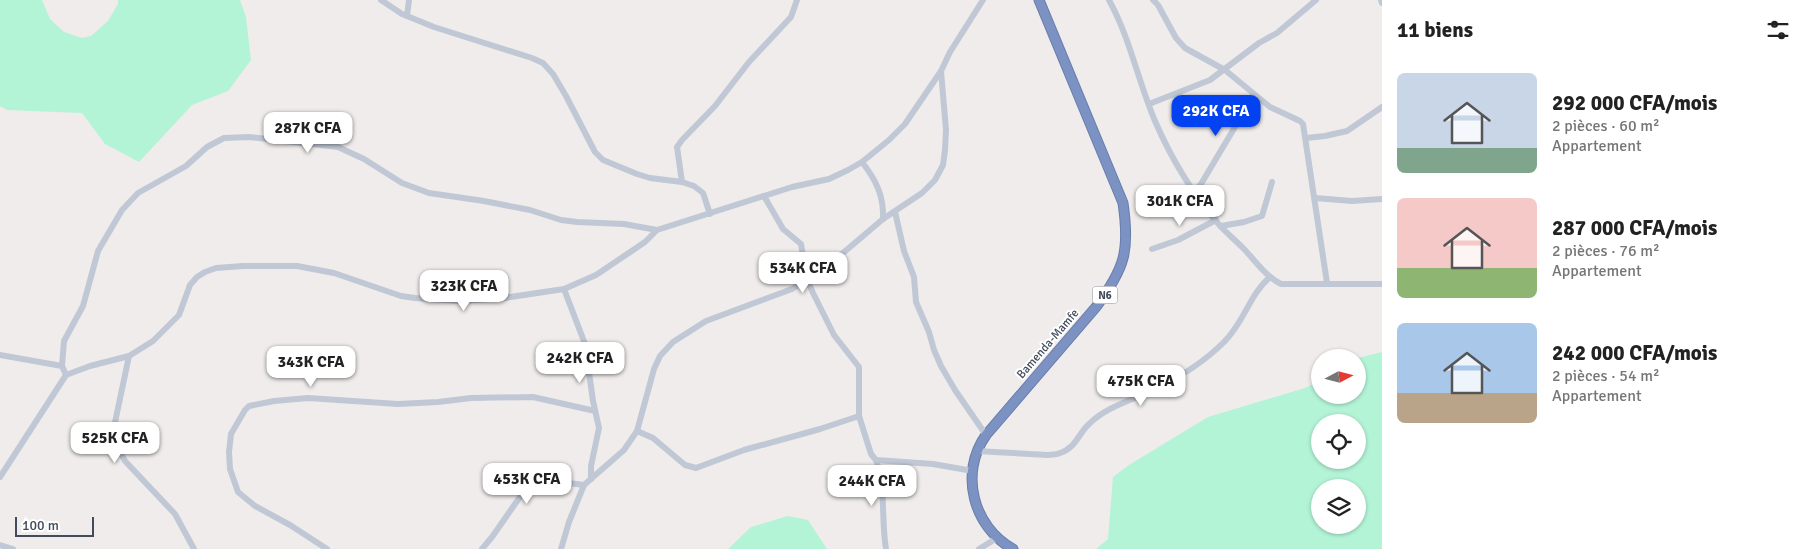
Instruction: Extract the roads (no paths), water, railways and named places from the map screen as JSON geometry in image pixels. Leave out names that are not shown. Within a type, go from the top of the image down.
[{"type":"highway","name":"Bamenda-Mamfe","points":[[1013,549],[997,538],[987,526],[976,507],[973,495],[973,471],[977,451],[986,435],[1096,307],[1123,263],[1127,230],[1123,203],[1039,0]]},
{"type":"street","points":[[381,0],[407,16],[434,27],[532,58],[543,64],[553,74],[566,96],[594,152],[603,160],[637,174],[694,186],[703,192],[710,214]]},
{"type":"street","points":[[407,16],[409,0]]},
{"type":"street","points":[[682,182],[678,147],[682,140],[715,106],[748,62],[791,17],[797,0]]},
{"type":"street","points":[[66,375],[62,366],[64,341],[83,306],[98,251],[122,210],[138,193],[186,166],[207,147],[224,138],[249,138],[338,147],[364,159],[407,186],[429,193],[530,210],[576,222],[624,224],[657,230],[792,187],[829,179],[862,162],[889,140],[904,124],[941,71],[950,52],[983,0]]},
{"type":"street","points":[[1109,0],[1122,27],[1148,104],[1174,159],[1194,191],[1216,220],[1270,277],[1284,285],[1327,283],[1382,284]]},
{"type":"street","points":[[1153,0],[1158,4],[1181,44],[1225,70],[1270,107],[1303,124],[1306,138],[1306,157],[1315,198],[1327,283]]},
{"type":"street","points":[[1148,104],[1210,80],[1259,43],[1276,34],[1316,0]]},
{"type":"street","points":[[561,549],[569,522],[584,485],[624,450],[637,431],[654,369],[660,356],[673,342],[706,321],[792,289],[836,259],[883,219],[918,196],[935,180],[946,150],[941,71]]},
{"type":"street","points":[[1194,191],[1201,184],[1254,95]]},
{"type":"street","points":[[1306,138],[1347,132],[1382,107]]},
{"type":"street","points":[[862,162],[873,177],[880,193],[883,219]]},
{"type":"street","points":[[1221,226],[1244,222],[1262,216],[1272,182]]},
{"type":"street","points":[[764,196],[783,229],[800,244],[807,279],[834,335],[859,367],[859,416],[881,478],[886,549]]},
{"type":"street","points":[[1315,198],[1352,201],[1382,199]]},
{"type":"street","points":[[895,212],[904,251],[914,277],[916,302],[929,332],[934,350],[941,366],[986,435]]},
{"type":"street","points":[[1152,249],[1178,240],[1216,220]]},
{"type":"street","points":[[0,478],[66,375],[90,366],[129,356],[153,341],[179,316],[190,285],[205,272],[216,268],[258,265],[297,266],[352,278],[401,296],[460,301],[504,298],[564,289],[596,275],[645,242],[657,230]]},
{"type":"street","points":[[977,451],[1048,456],[1062,453],[1071,448],[1088,425],[1099,417],[1119,404],[1156,389],[1176,378],[1210,355],[1226,340],[1240,322],[1256,292],[1270,277]]},
{"type":"street","points":[[564,289],[585,344],[595,411],[600,428],[591,466],[591,479]]},
{"type":"street","points":[[0,355],[62,366]]},
{"type":"street","points":[[129,356],[114,427],[116,442],[125,461],[175,514],[194,549]]},
{"type":"street","points":[[326,549],[290,525],[255,506],[238,492],[230,469],[231,434],[249,406],[274,401],[308,398],[398,404],[471,398],[532,397],[595,411]]},
{"type":"street","points":[[637,431],[653,438],[685,465],[696,468],[744,450],[859,416]]},
{"type":"street","points":[[876,460],[950,466],[973,471]]},
{"type":"street","points":[[482,549],[529,484],[546,480],[584,485]]},
{"type":"street","points":[[979,549],[997,538]]},
{"type":"street","points":[[0,544],[13,549]]}]
